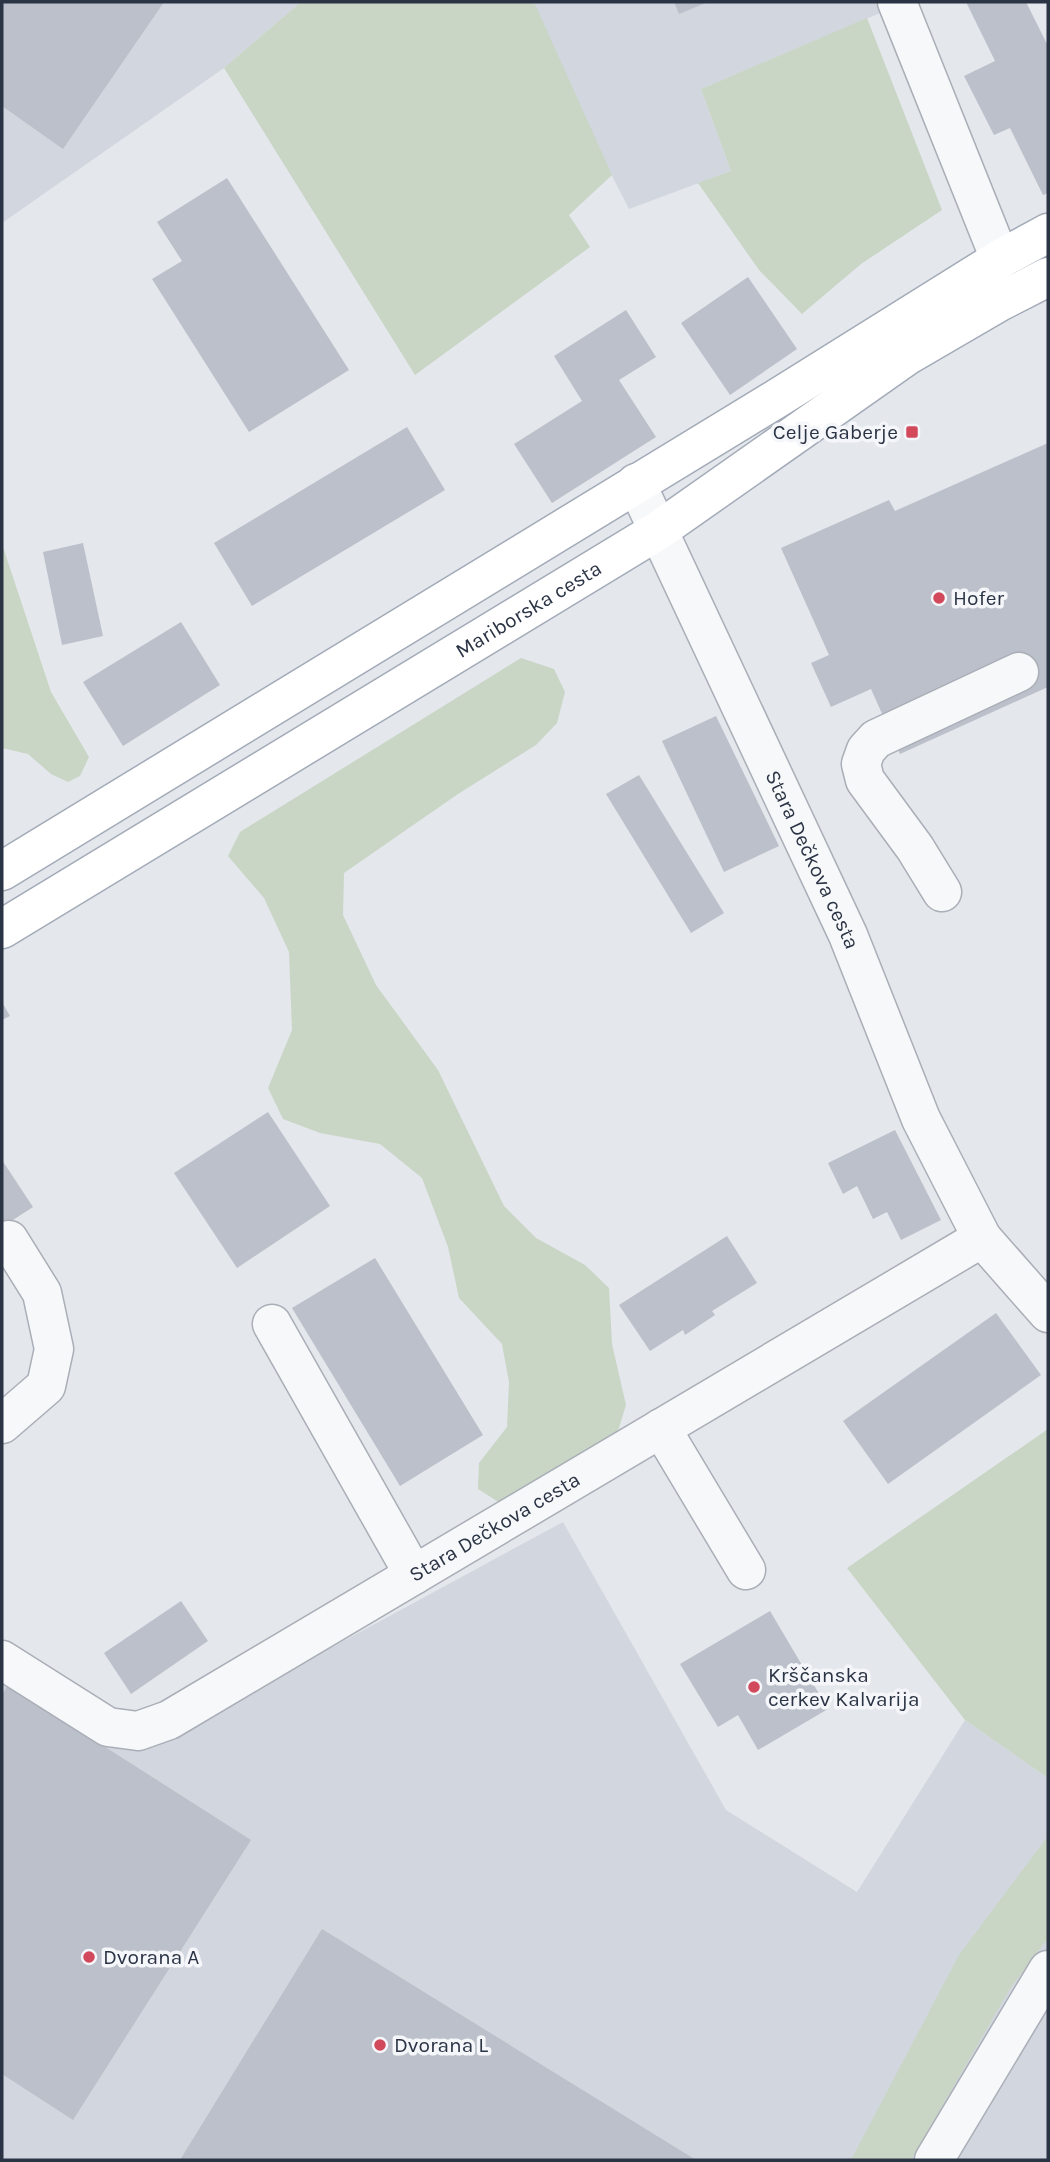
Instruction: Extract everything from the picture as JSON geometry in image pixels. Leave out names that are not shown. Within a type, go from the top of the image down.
[{"type":"main road","points":[[2,871],[776,399],[1000,258],[1048,233]]},
{"type":"main road","name":"Mariborska cesta","points":[[2,929],[659,530],[908,355],[1048,277]]},
{"type":"street","points":[[897,2],[1000,258]]},
{"type":"street","name":"Stara Dečkova cesta","points":[[636,483],[848,935],[921,1119],[982,1238],[1048,1313]]},
{"type":"street","points":[[942,892],[915,848],[865,780],[861,764],[866,750],[876,739],[1019,672]]},
{"type":"street","name":"Stara Dečkova cesta","points":[[2,1660],[108,1727],[138,1731],[169,1720],[982,1238]]},
{"type":"street","points":[[2,1424],[46,1386],[54,1349],[42,1293],[9,1241]]},
{"type":"street","points":[[272,1324],[414,1575]]},
{"type":"street","points":[[661,1428],[746,1570]]},
{"type":"street","points":[[934,2160],[1048,1970]]},
{"type":"shaded area","points":[[2,2],[301,2],[224,68],[2,223]]},
{"type":"shaded area","points":[[533,2],[906,2],[701,89],[731,171],[629,209],[587,127]]},
{"type":"shaded area","points":[[563,1522],[726,1810],[857,1892],[965,1720],[1048,1778],[1048,2160],[2,2160],[2,1678],[161,1740]]},
{"type":"green space","points":[[301,2],[534,2],[612,175],[569,215],[590,247],[415,375],[224,68]]},
{"type":"green space","points":[[867,18],[942,210],[861,264],[802,314],[759,270],[698,183],[731,171],[701,89]]},
{"type":"green space","points":[[2,544],[51,692],[89,757],[80,776],[68,782],[51,774],[28,754],[2,748]]},
{"type":"green space","points":[[521,658],[554,669],[565,692],[557,723],[536,745],[458,794],[344,873],[343,915],[376,985],[438,1070],[504,1206],[536,1238],[585,1265],[609,1288],[612,1344],[626,1405],[618,1431],[576,1465],[500,1503],[478,1489],[479,1463],[507,1427],[509,1382],[502,1344],[459,1298],[448,1247],[422,1178],[380,1144],[320,1133],[283,1119],[268,1088],[292,1030],[289,952],[264,898],[228,856],[240,832]]},
{"type":"green space","points":[[1048,1429],[1048,1778],[965,1720],[847,1568]]},
{"type":"green space","points":[[1048,1836],[1048,1938],[1011,1987],[911,2160],[851,2160],[959,1955]]},
{"type":"building","points":[[2,2],[164,2],[63,149],[2,106]]},
{"type":"building","points":[[674,2],[708,2],[679,14]]},
{"type":"building","points":[[966,2],[1026,2],[1048,46],[1048,193],[1043,195],[1010,128],[994,135],[964,76],[995,61]]},
{"type":"building","points":[[227,178],[349,370],[249,432],[152,279],[182,261],[157,222]]},
{"type":"building","points":[[748,277],[797,349],[730,395],[681,323]]},
{"type":"building","points":[[626,310],[656,357],[619,380],[656,437],[552,503],[514,444],[582,401],[554,356]]},
{"type":"building","points":[[407,427],[445,490],[252,606],[214,543]]},
{"type":"building","name":"Hofer","points":[[1048,443],[1048,687],[900,754],[871,689],[831,707],[811,663],[829,655],[781,548],[889,500],[895,511]]},
{"type":"building","points":[[83,543],[103,636],[62,645],[43,552]]},
{"type":"building","points":[[181,622],[220,685],[123,746],[83,682]]},
{"type":"building","points":[[716,716],[779,846],[724,872],[662,741]]},
{"type":"building","points":[[639,775],[724,913],[691,933],[606,794]]},
{"type":"building","points":[[2,1002],[10,1016],[2,1020]]},
{"type":"building","points":[[268,1112],[330,1206],[237,1268],[174,1173]]},
{"type":"building","points":[[895,1130],[941,1220],[901,1240],[887,1212],[873,1219],[857,1186],[843,1194],[828,1163]]},
{"type":"building","points":[[2,1160],[33,1207],[2,1227]]},
{"type":"building","points":[[727,1236],[757,1283],[712,1311],[715,1315],[685,1335],[683,1330],[650,1351],[619,1305]]},
{"type":"building","points":[[375,1258],[483,1435],[400,1486],[292,1308]]},
{"type":"building","points":[[996,1313],[1041,1375],[888,1484],[843,1421]]},
{"type":"building","points":[[181,1601],[208,1641],[131,1694],[104,1653]]},
{"type":"building","name":"Krščanska cerkev Kalvarija","points":[[770,1611],[828,1709],[758,1750],[738,1715],[718,1727],[680,1664]]},
{"type":"building","name":"Dvorana A","points":[[8,1685],[251,1840],[73,2120],[2,2074],[2,1695]]},
{"type":"building","name":"Dvorana L","points":[[322,1929],[696,2160],[180,2160]]},
{"type":"place","name":"Celje Gaberje","points":[[912,432]]},
{"type":"place","name":"Hofer","points":[[939,598]]},
{"type":"place","name":"Krščanska cerkev Kalvarija","points":[[754,1687]]},
{"type":"place","name":"Dvorana A","points":[[89,1957]]},
{"type":"place","name":"Dvorana L","points":[[380,2045]]}]
